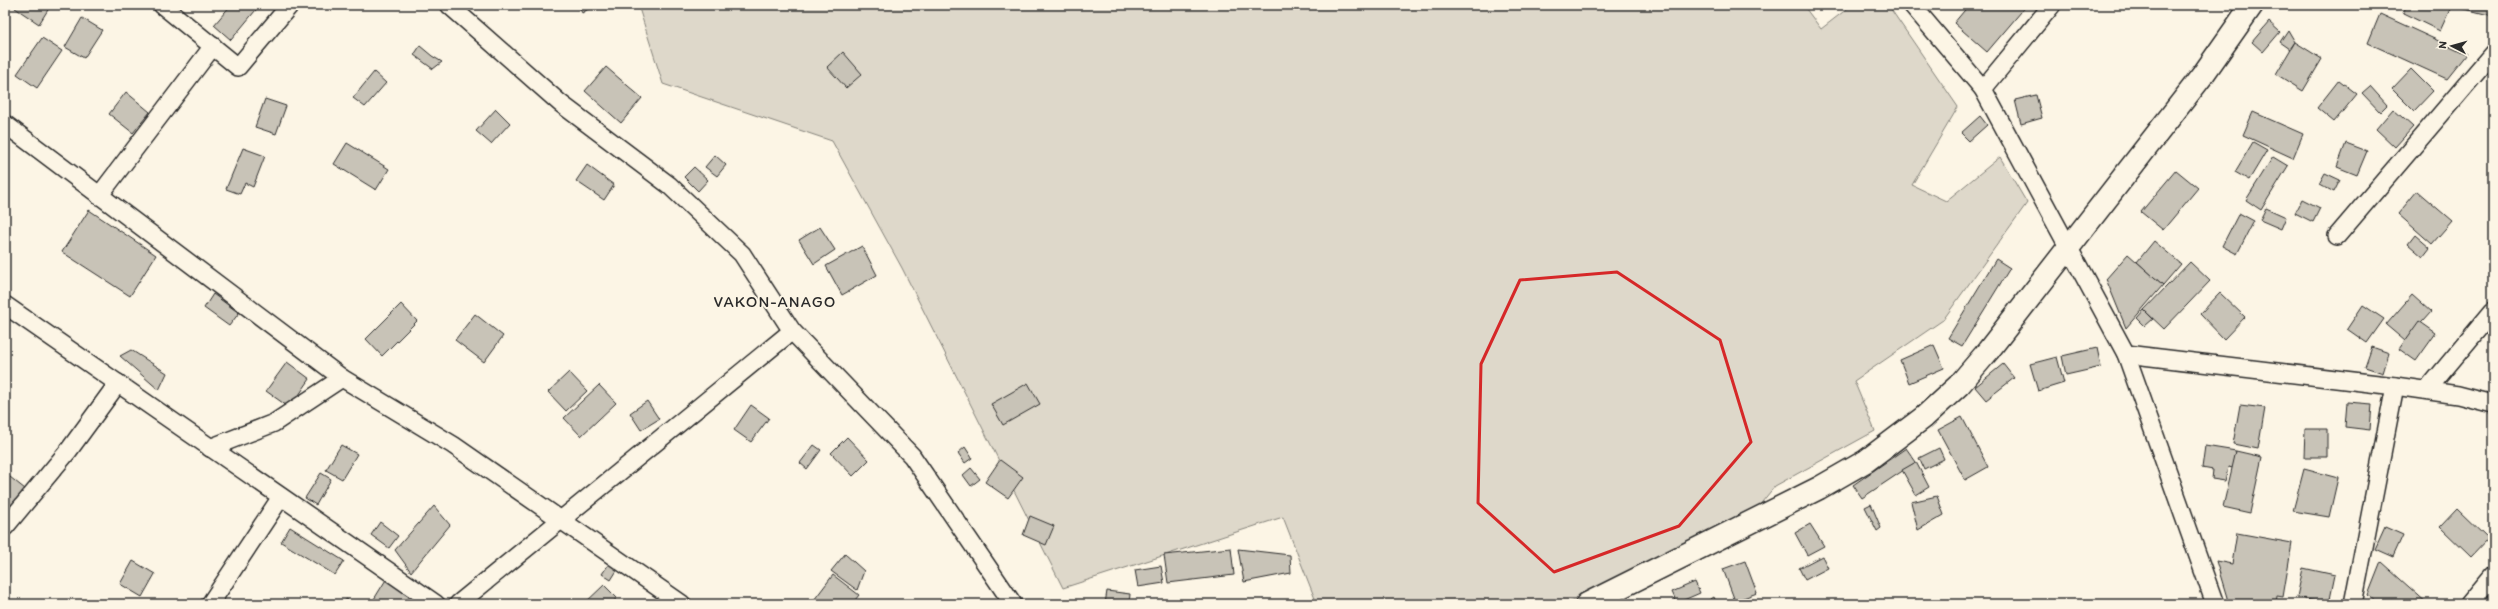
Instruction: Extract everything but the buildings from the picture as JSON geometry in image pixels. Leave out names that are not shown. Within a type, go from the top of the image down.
[{"type":"main road","points":[[1587,604],[1819,488],[1866,461],[1923,418],[1959,385],[2070,246],[2202,76],[2252,5]]},
{"type":"street","points":[[162,5],[238,67],[290,5]]},
{"type":"street","points":[[449,5],[560,103],[681,196],[742,254],[792,330],[912,456],[1012,604]]},
{"type":"street","points":[[1912,5],[1984,89],[2070,246],[2126,354],[2215,604]]},
{"type":"street","points":[[1984,89],[2052,5]]},
{"type":"street","points":[[99,196],[213,46]]},
{"type":"street","points":[[2337,236],[2493,53]]},
{"type":"street","points":[[5,124],[342,378],[453,445],[562,519],[682,604]]},
{"type":"street","points":[[5,304],[436,604]]},
{"type":"street","points":[[2427,390],[2493,311]]},
{"type":"street","points":[[458,604],[792,330]]},
{"type":"street","points":[[2126,354],[2427,390],[2493,404]]},
{"type":"street","points":[[210,448],[274,423],[342,378]]},
{"type":"street","points":[[5,527],[69,450],[118,383]]},
{"type":"street","points":[[2353,604],[2395,386]]},
{"type":"street","points":[[210,604],[282,497]]},
{"type":"street","points":[[2469,604],[2493,575]]},
{"type":"highlighted area","points":[[1617,272],[1720,340],[1751,442],[1679,526],[1554,572],[1478,503],[1481,364],[1520,280]]},
{"type":"shaded area","points":[[638,5],[1803,5],[1821,29],[1852,5],[1888,5],[1958,107],[1912,185],[1946,201],[2000,157],[2027,203],[1943,320],[1854,381],[1875,431],[1775,486],[1758,507],[1567,604],[1317,604],[1283,517],[1063,588],[902,268],[832,141],[663,84]]},
{"type":"district","name":"VAKON-ANAGO","points":[[775,301]]}]
